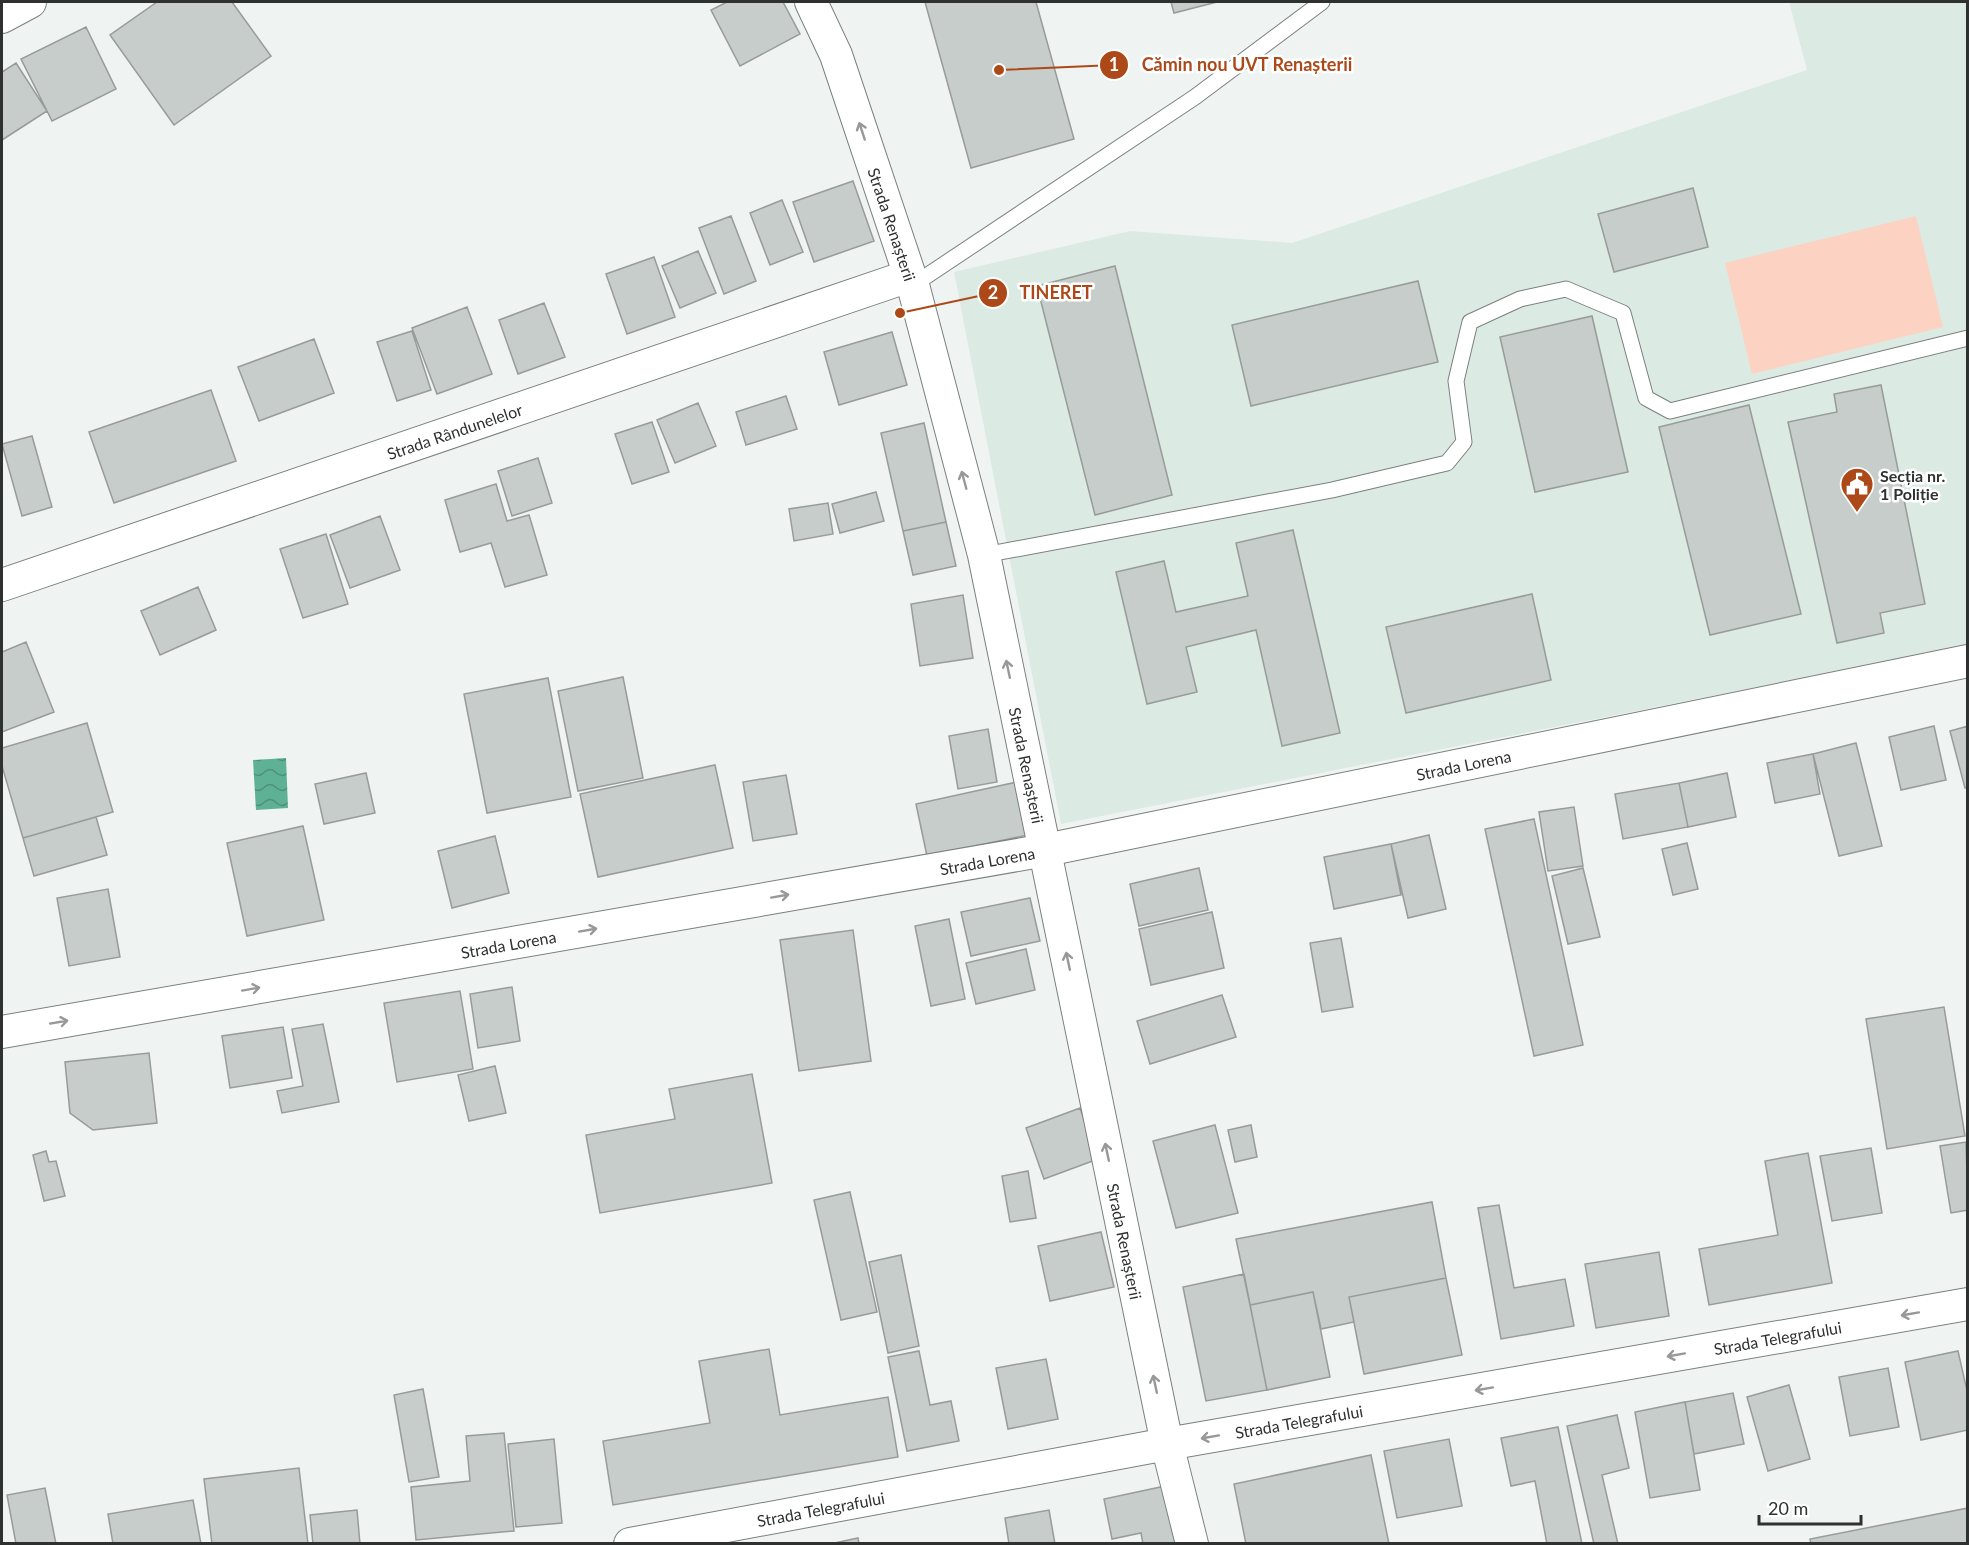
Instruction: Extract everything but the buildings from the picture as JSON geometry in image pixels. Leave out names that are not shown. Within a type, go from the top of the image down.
[{"type":"street","points":[[2,17],[30,2]]},
{"type":"street","name":"Strada Renașterii","points":[[811,2],[836,55],[911,280],[984,555],[1167,1444],[1192,1544]]},
{"type":"street","name":"Strada Rândunelelor","points":[[2,585],[911,280]]},
{"type":"street","name":"Strada Lorena","points":[[2,1032],[1046,850],[1968,661]]},
{"type":"street","name":"Strada Telegrafului","points":[[630,1544],[1167,1444],[1968,1304]]},
{"type":"lane","points":[[911,280],[1196,97],[1322,2]]},
{"type":"lane","points":[[984,555],[1332,490],[1447,463],[1464,442],[1456,381],[1470,321],[1520,299],[1566,289],[1623,313],[1646,398],[1670,411],[1968,338]]},
{"type":"shaded area","points":[[1789,2],[1967,2],[1967,646],[1061,824],[954,272],[1130,231],[1292,243],[1807,70]]},
{"type":"shaded area","points":[[1916,216],[1943,327],[1752,374],[1725,263]]},
{"type":"water","points":[[286,758],[288,808],[256,810],[253,760]]},
{"type":"place","name":"Cămin nou UVT Renașterii","points":[[999,70]]},
{"type":"place","name":"TINERET","points":[[900,313]]},
{"type":"place","name":"Secția nr. 1 Poliție","points":[[1857,513]]}]
